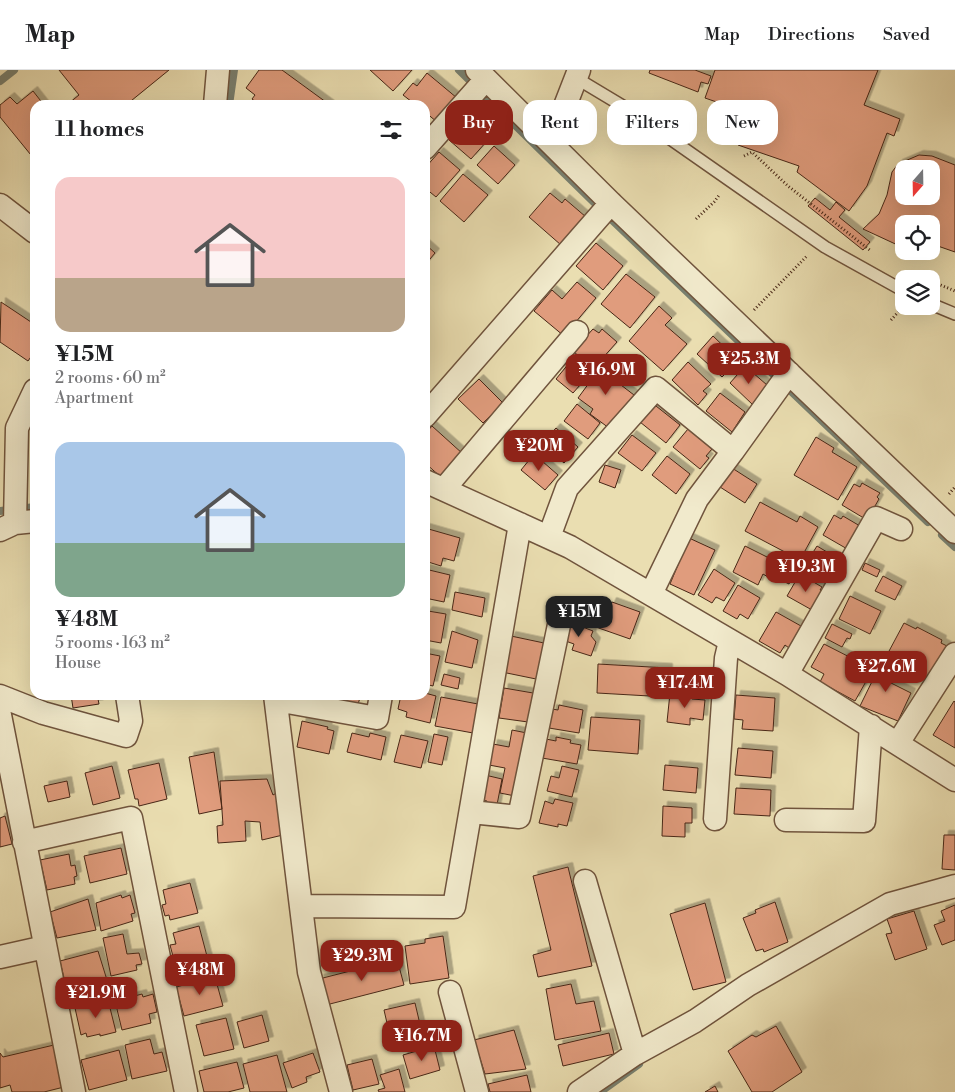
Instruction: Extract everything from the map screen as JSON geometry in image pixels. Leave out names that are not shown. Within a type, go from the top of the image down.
[{"type":"street","points":[[215,100],[218,70]]},
{"type":"street","points":[[567,100],[578,74]]},
{"type":"street","points":[[430,142],[480,81],[523,118]]},
{"type":"street","points":[[552,145],[606,208],[740,325],[785,379],[955,532]]},
{"type":"street","points":[[0,205],[30,228]]},
{"type":"street","points":[[430,410],[606,208]]},
{"type":"street","points":[[577,332],[434,485],[549,537],[651,594],[787,674],[955,780]]},
{"type":"street","points":[[651,594],[696,499],[785,379]]},
{"type":"street","points":[[549,537],[567,488],[656,388],[733,450]]},
{"type":"street","points":[[16,518],[17,428],[30,401]]},
{"type":"street","points":[[787,674],[876,518],[901,529]]},
{"type":"street","points":[[302,906],[454,907],[520,524]]},
{"type":"street","points":[[471,812],[519,817],[560,620]]},
{"type":"street","points":[[716,819],[726,658],[730,641]]},
{"type":"street","points":[[898,743],[955,654]]},
{"type":"street","points":[[0,696],[44,714],[126,736],[131,721],[128,700]]},
{"type":"street","points":[[276,700],[309,972],[341,1092]]},
{"type":"street","points":[[286,700],[377,718],[380,700]]},
{"type":"street","points":[[0,715],[74,1092]]},
{"type":"street","points":[[786,820],[864,821],[871,726]]},
{"type":"street","points":[[24,842],[130,818],[186,1092]]},
{"type":"street","points":[[585,881],[635,1054]]},
{"type":"street","points":[[579,1092],[635,1054],[695,1021],[748,985],[890,904],[955,886]]},
{"type":"street","points":[[0,957],[46,947]]},
{"type":"street","points":[[450,992],[476,1092]]},
{"type":"lane","points":[[578,74],[825,247],[895,287]]},
{"type":"lane","points":[[940,308],[955,314]]},
{"type":"path","points":[[744,156],[752,152],[788,186],[876,254]]},
{"type":"path","points":[[696,220],[721,192]]},
{"type":"path","points":[[829,225],[832,220]]},
{"type":"path","points":[[740,325],[809,254]]},
{"type":"path","points":[[940,285],[955,291]]},
{"type":"path","points":[[891,320],[896,315]]},
{"type":"building","points":[[59,70],[169,70],[132,100],[73,100],[79,95]]},
{"type":"building","points":[[259,70],[282,70],[323,100],[253,100],[252,99],[255,95],[246,88]]},
{"type":"building","points":[[370,70],[412,70],[393,91]]},
{"type":"building","points":[[650,70],[695,70],[711,76],[708,84],[701,82],[698,92],[649,73]]},
{"type":"building","points":[[715,70],[878,70],[864,105],[900,119],[894,136],[887,133],[867,186],[849,211],[797,172],[799,166],[738,145],[778,145],[778,100],[711,100],[705,98]]},
{"type":"building","points":[[427,73],[457,98],[455,100],[445,100],[445,112],[437,122],[430,116],[430,100],[410,100],[403,95],[413,83],[417,86]]},
{"type":"building","points":[[33,91],[40,100],[30,100],[30,154],[0,117],[0,105],[10,97],[17,104]]},
{"type":"building","points":[[455,145],[483,145],[471,159]]},
{"type":"building","points":[[494,146],[515,165],[498,184],[477,165]]},
{"type":"building","points":[[439,152],[460,170],[436,197],[430,192],[430,162]]},
{"type":"building","points":[[919,155],[932,156],[955,165],[955,252],[940,247],[940,215],[895,215],[895,244],[863,229],[879,214],[887,195],[892,172],[895,168],[895,205],[940,205],[940,160],[907,160]]},
{"type":"building","points":[[463,174],[488,195],[464,222],[440,201]]},
{"type":"building","points":[[550,193],[562,203],[565,199],[586,217],[561,245],[529,217]]},
{"type":"building","points":[[815,198],[830,210],[836,202],[845,210],[839,217],[870,242],[863,250],[808,206]]},
{"type":"building","points":[[596,243],[623,266],[603,290],[576,266]]},
{"type":"building","points":[[430,248],[435,253],[430,259]]},
{"type":"building","points":[[626,274],[655,297],[630,328],[601,304]]},
{"type":"building","points":[[577,282],[596,298],[564,336],[534,311],[552,290],[562,299]]},
{"type":"building","points":[[1,302],[30,321],[30,358],[28,361],[0,342]]},
{"type":"building","points":[[659,306],[672,318],[665,325],[687,344],[663,371],[629,341]]},
{"type":"building","points":[[593,329],[599,333],[602,329],[617,342],[593,369],[573,351]]},
{"type":"building","points":[[713,336],[735,357],[728,364],[732,367],[722,377],[697,354]]},
{"type":"building","points":[[570,362],[588,376],[573,393],[556,379]]},
{"type":"building","points":[[688,362],[711,384],[703,391],[707,394],[698,405],[672,380]]},
{"type":"building","points":[[603,364],[625,380],[621,385],[634,395],[609,428],[590,414],[593,409],[578,398]]},
{"type":"building","points":[[745,366],[767,385],[753,405],[730,383]]},
{"type":"building","points":[[479,379],[503,403],[483,423],[458,399]]},
{"type":"building","points":[[720,393],[745,412],[732,432],[706,411]]},
{"type":"building","points":[[577,404],[600,423],[588,439],[564,421]]},
{"type":"building","points":[[656,406],[680,425],[666,443],[640,422]]},
{"type":"building","points":[[432,426],[463,454],[442,478],[430,467],[430,428]]},
{"type":"building","points":[[556,428],[578,447],[564,463],[542,444]]},
{"type":"building","points":[[688,429],[712,449],[706,456],[709,458],[700,469],[673,447]]},
{"type":"building","points":[[632,435],[656,453],[642,471],[618,453]]},
{"type":"building","points":[[816,437],[834,448],[832,452],[857,467],[838,500],[794,475]]},
{"type":"building","points":[[534,454],[558,475],[545,490],[521,470]]},
{"type":"building","points":[[667,456],[690,474],[676,494],[652,475]]},
{"type":"building","points":[[605,465],[621,470],[615,488],[599,482]]},
{"type":"building","points":[[732,468],[757,484],[745,503],[720,487]]},
{"type":"building","points":[[862,483],[880,493],[877,497],[879,499],[867,520],[842,505],[854,484],[860,487]]},
{"type":"building","points":[[760,502],[797,522],[800,516],[818,527],[800,560],[745,531]]},
{"type":"building","points":[[834,515],[841,519],[843,516],[860,526],[849,550],[823,535]]},
{"type":"building","points":[[430,529],[460,538],[454,561],[443,558],[441,566],[430,563]]},
{"type":"building","points":[[689,538],[715,550],[694,595],[670,584]]},
{"type":"building","points":[[745,546],[775,561],[768,577],[763,574],[758,585],[733,572]]},
{"type":"building","points":[[817,546],[842,561],[831,580],[805,565]]},
{"type":"building","points":[[780,562],[796,570],[789,584],[773,576]]},
{"type":"building","points":[[865,563],[880,570],[877,577],[862,570]]},
{"type":"building","points":[[714,569],[735,583],[724,601],[716,597],[712,603],[698,595]]},
{"type":"building","points":[[430,570],[450,575],[444,602],[430,599]]},
{"type":"building","points":[[883,576],[902,586],[895,600],[875,591]]},
{"type":"building","points":[[798,577],[803,581],[805,577],[822,587],[820,590],[823,592],[812,610],[787,596]]},
{"type":"building","points":[[738,585],[760,598],[748,619],[740,614],[737,619],[723,611]]},
{"type":"building","points":[[455,592],[485,598],[482,617],[452,610]]},
{"type":"building","points":[[850,596],[881,611],[870,634],[839,619]]},
{"type":"building","points":[[612,602],[640,612],[630,639],[590,625],[596,609],[607,613]]},
{"type":"building","points":[[430,611],[446,614],[441,643],[430,641]]},
{"type":"building","points":[[776,612],[801,626],[789,648],[785,645],[780,653],[759,641]]},
{"type":"building","points":[[567,621],[593,631],[591,636],[596,642],[591,656],[572,650],[574,644],[560,639]]},
{"type":"building","points":[[904,623],[916,629],[917,627],[942,640],[941,643],[947,646],[929,679],[917,672],[918,669],[888,653]]},
{"type":"building","points":[[832,624],[852,634],[850,639],[847,638],[842,647],[825,638]]},
{"type":"building","points":[[452,631],[478,640],[472,668],[445,662]]},
{"type":"building","points":[[511,636],[544,643],[536,679],[497,671]]},
{"type":"building","points":[[824,644],[873,669],[855,701],[820,682],[824,674],[811,667]]},
{"type":"building","points":[[430,654],[440,656],[433,686],[430,685]]},
{"type":"building","points":[[884,657],[897,664],[889,682],[911,693],[898,721],[860,706]]},
{"type":"building","points":[[598,664],[668,668],[667,697],[597,693]]},
{"type":"building","points":[[444,674],[460,678],[458,689],[441,685]]},
{"type":"building","points":[[504,688],[533,693],[528,722],[499,718]]},
{"type":"building","points":[[670,693],[693,696],[692,699],[705,700],[703,720],[690,718],[690,725],[667,722]]},
{"type":"building","points":[[430,694],[436,696],[430,723],[406,717],[407,712],[398,709],[400,700],[430,700]]},
{"type":"building","points":[[736,695],[775,698],[773,731],[742,729],[743,720],[734,719]]},
{"type":"building","points":[[441,697],[478,704],[473,733],[435,726]]},
{"type":"building","points":[[72,700],[98,700],[99,704],[73,708]]},
{"type":"building","points":[[343,700],[359,700],[358,704]]},
{"type":"building","points":[[955,702],[955,748],[933,735]]},
{"type":"building","points":[[559,705],[583,710],[579,733],[549,728],[552,709],[558,710]]},
{"type":"building","points":[[591,717],[640,720],[638,754],[588,750]]},
{"type":"building","points":[[302,721],[328,727],[327,729],[334,731],[329,754],[297,747]]},
{"type":"building","points":[[512,730],[527,733],[515,796],[500,793],[505,768],[489,765],[493,744],[509,747]]},
{"type":"building","points":[[352,733],[369,737],[370,733],[386,737],[381,760],[347,752]]},
{"type":"building","points":[[434,734],[448,737],[442,765],[428,762]]},
{"type":"building","points":[[401,735],[428,741],[421,768],[394,762]]},
{"type":"building","points":[[556,737],[571,740],[570,743],[581,745],[577,764],[542,758],[546,739],[556,741]]},
{"type":"building","points":[[738,748],[773,751],[771,778],[735,775]]},
{"type":"building","points":[[214,752],[222,809],[199,814],[189,757]]},
{"type":"building","points":[[159,763],[167,799],[139,806],[138,799],[135,799],[128,770]]},
{"type":"building","points":[[665,765],[698,768],[696,793],[663,790]]},
{"type":"building","points":[[112,766],[120,798],[93,805],[85,773]]},
{"type":"building","points":[[562,766],[579,770],[572,797],[547,791],[551,776],[559,778]]},
{"type":"building","points":[[485,775],[502,779],[496,810],[486,808],[487,801],[481,800]]},
{"type":"building","points":[[267,779],[273,795],[280,791],[287,834],[262,840],[260,822],[245,821],[246,841],[218,843],[217,826],[223,825],[220,781]]},
{"type":"building","points":[[67,781],[70,797],[48,802],[44,786]]},
{"type":"building","points":[[736,788],[771,790],[770,816],[734,814]]},
{"type":"building","points":[[555,799],[573,803],[567,826],[558,824],[558,827],[539,823],[545,801],[553,804]]},
{"type":"building","points":[[663,806],[692,808],[692,823],[685,823],[685,837],[662,836]]},
{"type":"building","points":[[5,816],[12,844],[0,847],[0,818]]},
{"type":"building","points":[[944,835],[955,835],[955,870],[942,869]]},
{"type":"building","points":[[121,848],[127,874],[90,883],[84,856]]},
{"type":"building","points":[[69,854],[71,866],[75,865],[77,876],[74,877],[75,884],[47,890],[40,860]]},
{"type":"building","points":[[568,867],[592,966],[538,977],[533,955],[551,950],[533,876]]},
{"type":"building","points":[[190,883],[198,913],[170,920],[169,915],[165,916],[162,905],[166,904],[163,890]]},
{"type":"building","points":[[121,895],[122,898],[130,895],[135,913],[131,914],[133,921],[101,931],[96,903]]},
{"type":"building","points":[[88,899],[96,930],[57,938],[50,912]]},
{"type":"building","points":[[775,902],[788,942],[764,952],[763,949],[756,951],[743,918],[756,913],[755,910]]},
{"type":"building","points":[[705,903],[726,982],[693,990],[670,914]]},
{"type":"building","points":[[955,905],[955,940],[942,945],[934,925],[945,921],[941,911]]},
{"type":"building","points":[[914,911],[927,949],[895,960],[886,934],[892,933],[887,919]]},
{"type":"building","points":[[199,926],[208,960],[190,964],[189,960],[175,964],[170,945],[176,944],[173,933]]},
{"type":"building","points":[[123,934],[127,954],[139,953],[142,964],[136,965],[137,970],[111,976],[103,938]]},
{"type":"building","points":[[443,936],[449,978],[410,984],[405,946],[425,943],[425,939]]},
{"type":"building","points":[[98,951],[107,980],[67,991],[60,961]]},
{"type":"building","points":[[397,959],[404,985],[326,1005],[319,979]]},
{"type":"building","points":[[215,977],[223,1006],[184,1016],[176,987]]},
{"type":"building","points":[[571,984],[576,1004],[594,1001],[601,1031],[555,1040],[546,989]]},
{"type":"building","points":[[142,994],[143,997],[153,994],[157,1012],[149,1014],[151,1023],[122,1030],[115,1001]]},
{"type":"building","points":[[108,1000],[116,1032],[100,1036],[100,1034],[87,1037],[86,1033],[81,1035],[75,1008]]},
{"type":"building","points":[[415,1003],[423,1037],[392,1045],[384,1010]]},
{"type":"building","points":[[262,1015],[269,1041],[244,1048],[237,1022]]},
{"type":"building","points":[[226,1018],[234,1049],[204,1056],[196,1025]]},
{"type":"building","points":[[776,1026],[802,1072],[772,1092],[752,1092],[728,1051],[752,1035],[756,1037]]},
{"type":"building","points":[[514,1030],[526,1069],[485,1074],[474,1040]]},
{"type":"building","points":[[609,1033],[614,1054],[563,1066],[558,1045]]},
{"type":"building","points":[[150,1039],[154,1054],[162,1052],[167,1071],[132,1079],[125,1045]]},
{"type":"building","points":[[54,1045],[64,1087],[44,1092],[12,1092],[10,1085],[0,1088],[0,1053],[3,1057]]},
{"type":"building","points":[[434,1046],[440,1070],[410,1079],[403,1055]]},
{"type":"building","points":[[119,1050],[127,1080],[89,1090],[81,1060]]},
{"type":"building","points":[[313,1053],[320,1072],[306,1077],[307,1082],[292,1088],[283,1063]]},
{"type":"building","points":[[277,1055],[287,1092],[250,1092],[243,1064]]},
{"type":"building","points":[[372,1059],[379,1084],[353,1090],[347,1065]]},
{"type":"building","points":[[237,1062],[244,1088],[228,1092],[204,1092],[199,1071]]},
{"type":"building","points":[[399,1069],[405,1092],[379,1092],[378,1090],[385,1088],[380,1075]]},
{"type":"building","points":[[527,1075],[531,1092],[490,1092],[488,1084]]},
{"type":"building","points":[[715,1086],[718,1092],[705,1092]]},
{"type":"waterway","points":[[0,81],[14,70]]},
{"type":"waterway","points":[[230,100],[234,70]]},
{"type":"waterway","points":[[459,70],[612,220],[928,522]]},
{"type":"waterway","points":[[0,511],[30,508]]},
{"type":"waterway","points":[[942,535],[955,547]]},
{"type":"waterway","points":[[600,1092],[639,1064]]}]
